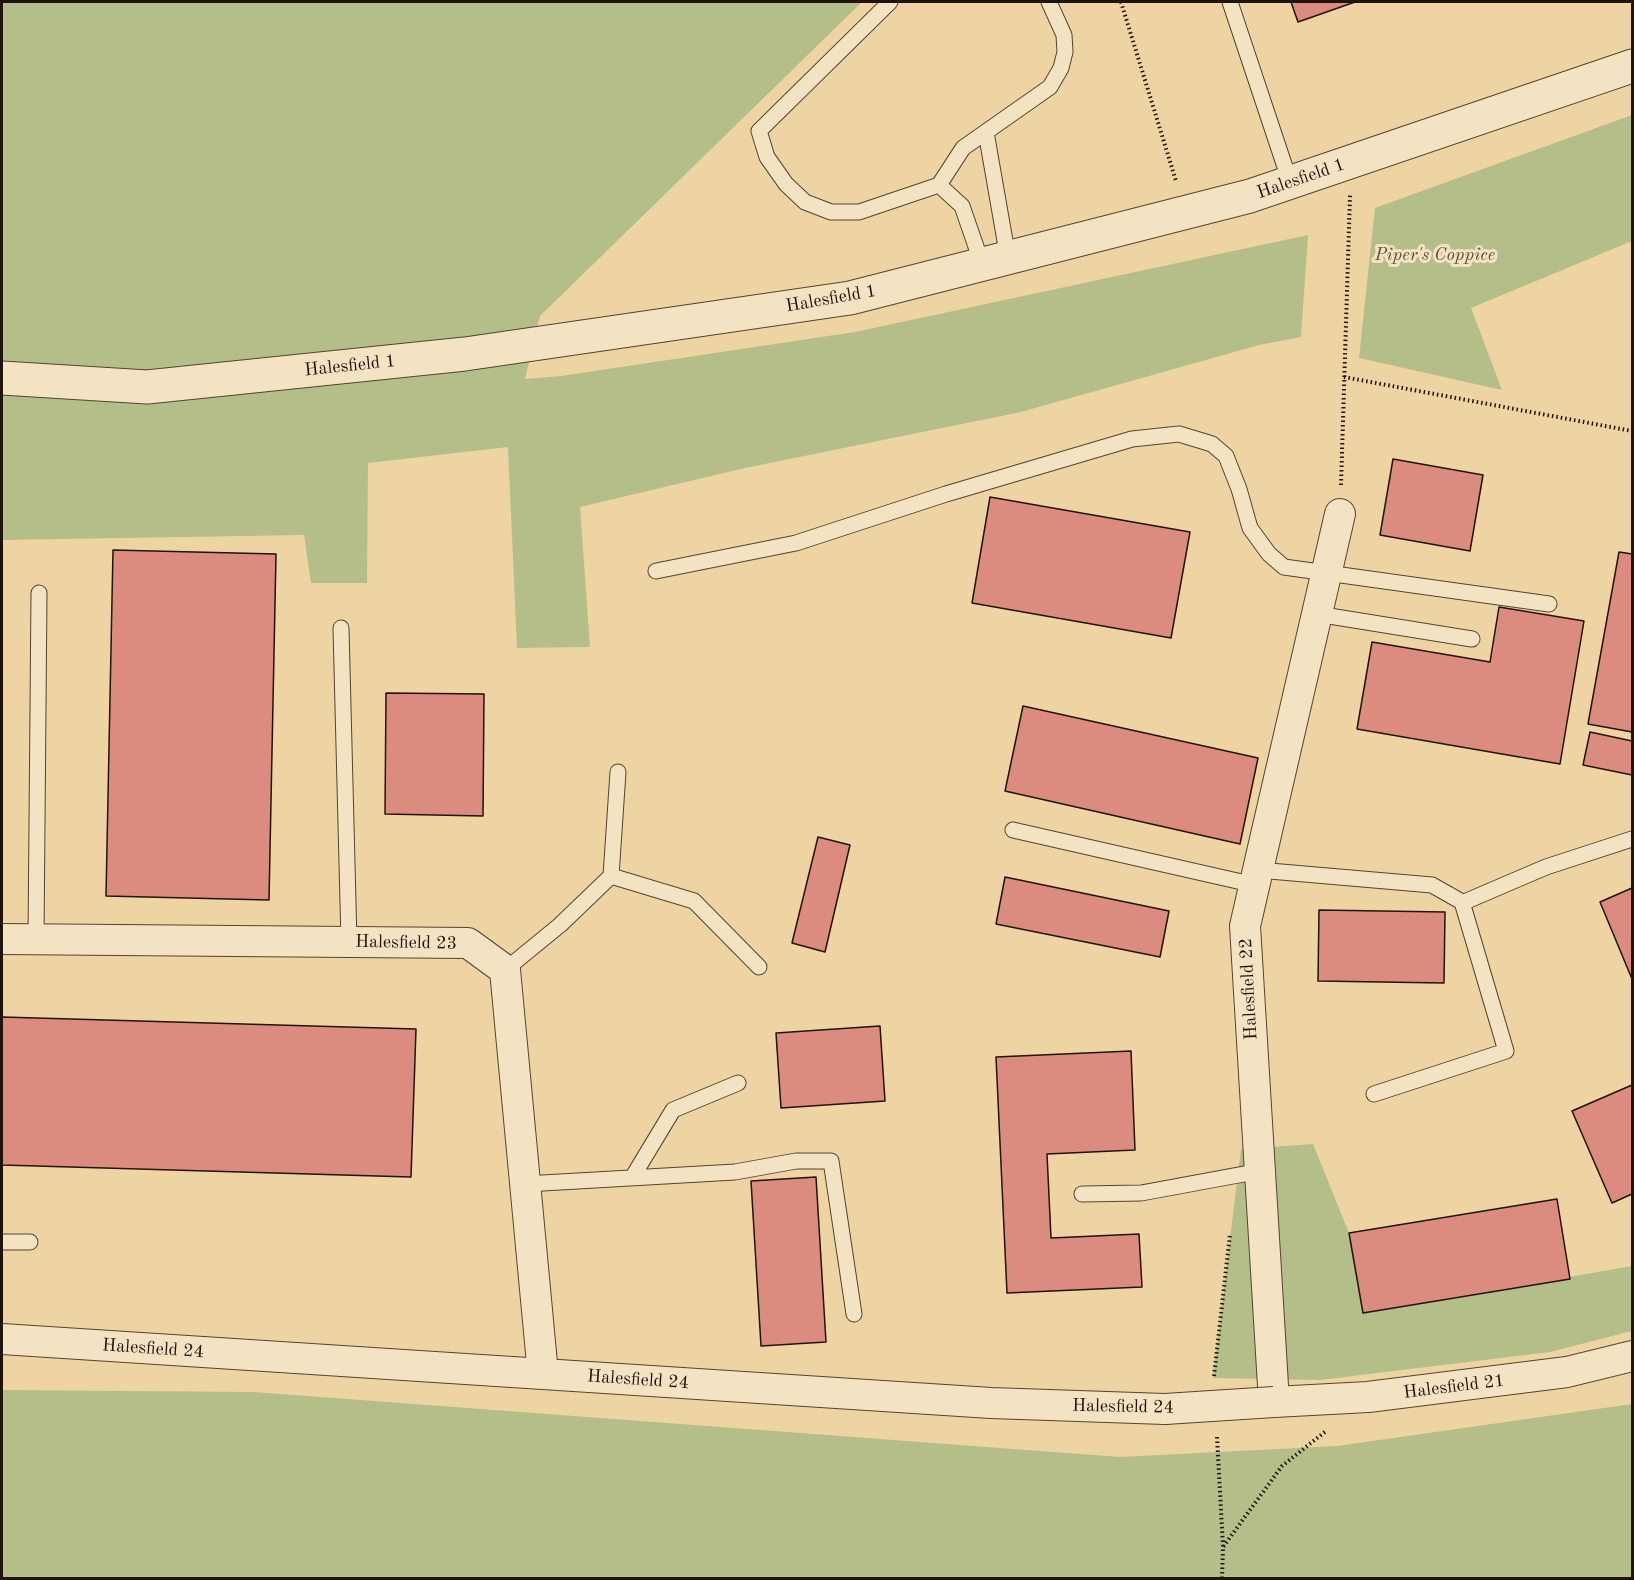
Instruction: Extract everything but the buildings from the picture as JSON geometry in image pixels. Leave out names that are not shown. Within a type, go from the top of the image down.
[{"type":"street","name":"Halesfield 1","points":[[2,378],[147,387],[465,354],[850,298],[1250,196],[1632,66]]},
{"type":"street","name":"Halesfield 22","points":[[1274,1402],[1245,926],[1340,514]]},
{"type":"street","name":"Halesfield 23","points":[[2,939],[468,943],[505,970]]},
{"type":"street","points":[[505,970],[543,1374]]},
{"type":"street","name":"Halesfield 24","points":[[2,1339],[991,1403],[1165,1409],[1274,1402]]},
{"type":"street","name":"Halesfield 21","points":[[1274,1402],[1368,1397],[1567,1372],[1632,1356]]},
{"type":"lane","points":[[890,2],[764,124],[759,135],[772,165],[786,184],[805,202],[831,212],[859,212],[939,185],[963,148],[1038,98],[1055,80],[1065,52],[1064,35],[1049,2]]},
{"type":"lane","points":[[1230,2],[1290,182]]},
{"type":"lane","points":[[986,132],[995,261]]},
{"type":"lane","points":[[939,185],[962,206],[995,261]]},
{"type":"lane","points":[[656,572],[795,543],[946,494],[1132,439],[1179,434],[1212,444],[1226,456],[1239,489],[1250,528],[1269,554],[1284,567],[1326,575],[1549,604]]},
{"type":"lane","points":[[36,939],[39,593]]},
{"type":"lane","points":[[1317,614],[1472,639]]},
{"type":"lane","points":[[341,628],[349,942]]},
{"type":"lane","points":[[505,970],[560,925],[611,876],[618,772]]},
{"type":"lane","points":[[1012,830],[1257,878],[1432,885],[1462,903],[1506,1051],[1374,1094]]},
{"type":"lane","points":[[1462,903],[1546,867],[1632,839]]},
{"type":"lane","points":[[611,876],[694,901],[759,967]]},
{"type":"lane","points":[[632,1178],[673,1110],[738,1083]]},
{"type":"lane","points":[[525,1184],[735,1172],[796,1161],[831,1161],[854,1314]]},
{"type":"lane","points":[[1082,1194],[1141,1193],[1260,1171]]},
{"type":"lane","points":[[2,1242],[30,1242]]},
{"type":"path","points":[[1121,2],[1186,212]]},
{"type":"path","points":[[1340,514],[1351,162]]},
{"type":"path","points":[[1344,377],[1632,431]]},
{"type":"path","points":[[1214,1378],[1231,1231]]},
{"type":"path","points":[[1223,1547],[1282,1466],[1368,1397]]},
{"type":"path","points":[[1217,1435],[1223,1547],[1222,1578]]},
{"type":"green space","points":[[2,2],[862,2],[540,316],[525,379],[561,376],[855,332],[1308,235],[1301,337],[1259,345],[1021,412],[745,468],[580,507],[590,647],[517,648],[508,447],[368,463],[367,583],[311,583],[304,535],[2,540]]},
{"type":"green space","name":"Piper's Coppice","points":[[1632,115],[1632,241],[1471,308],[1502,390],[1359,358],[1375,208]]},
{"type":"green space","points":[[1313,1144],[1349,1233],[1363,1313],[1632,1266],[1632,1331],[1550,1352],[1320,1380],[1213,1378],[1241,1149]]},
{"type":"green space","points":[[2,1390],[254,1392],[1120,1457],[1337,1446],[1632,1404],[1632,1578],[2,1578]]}]
